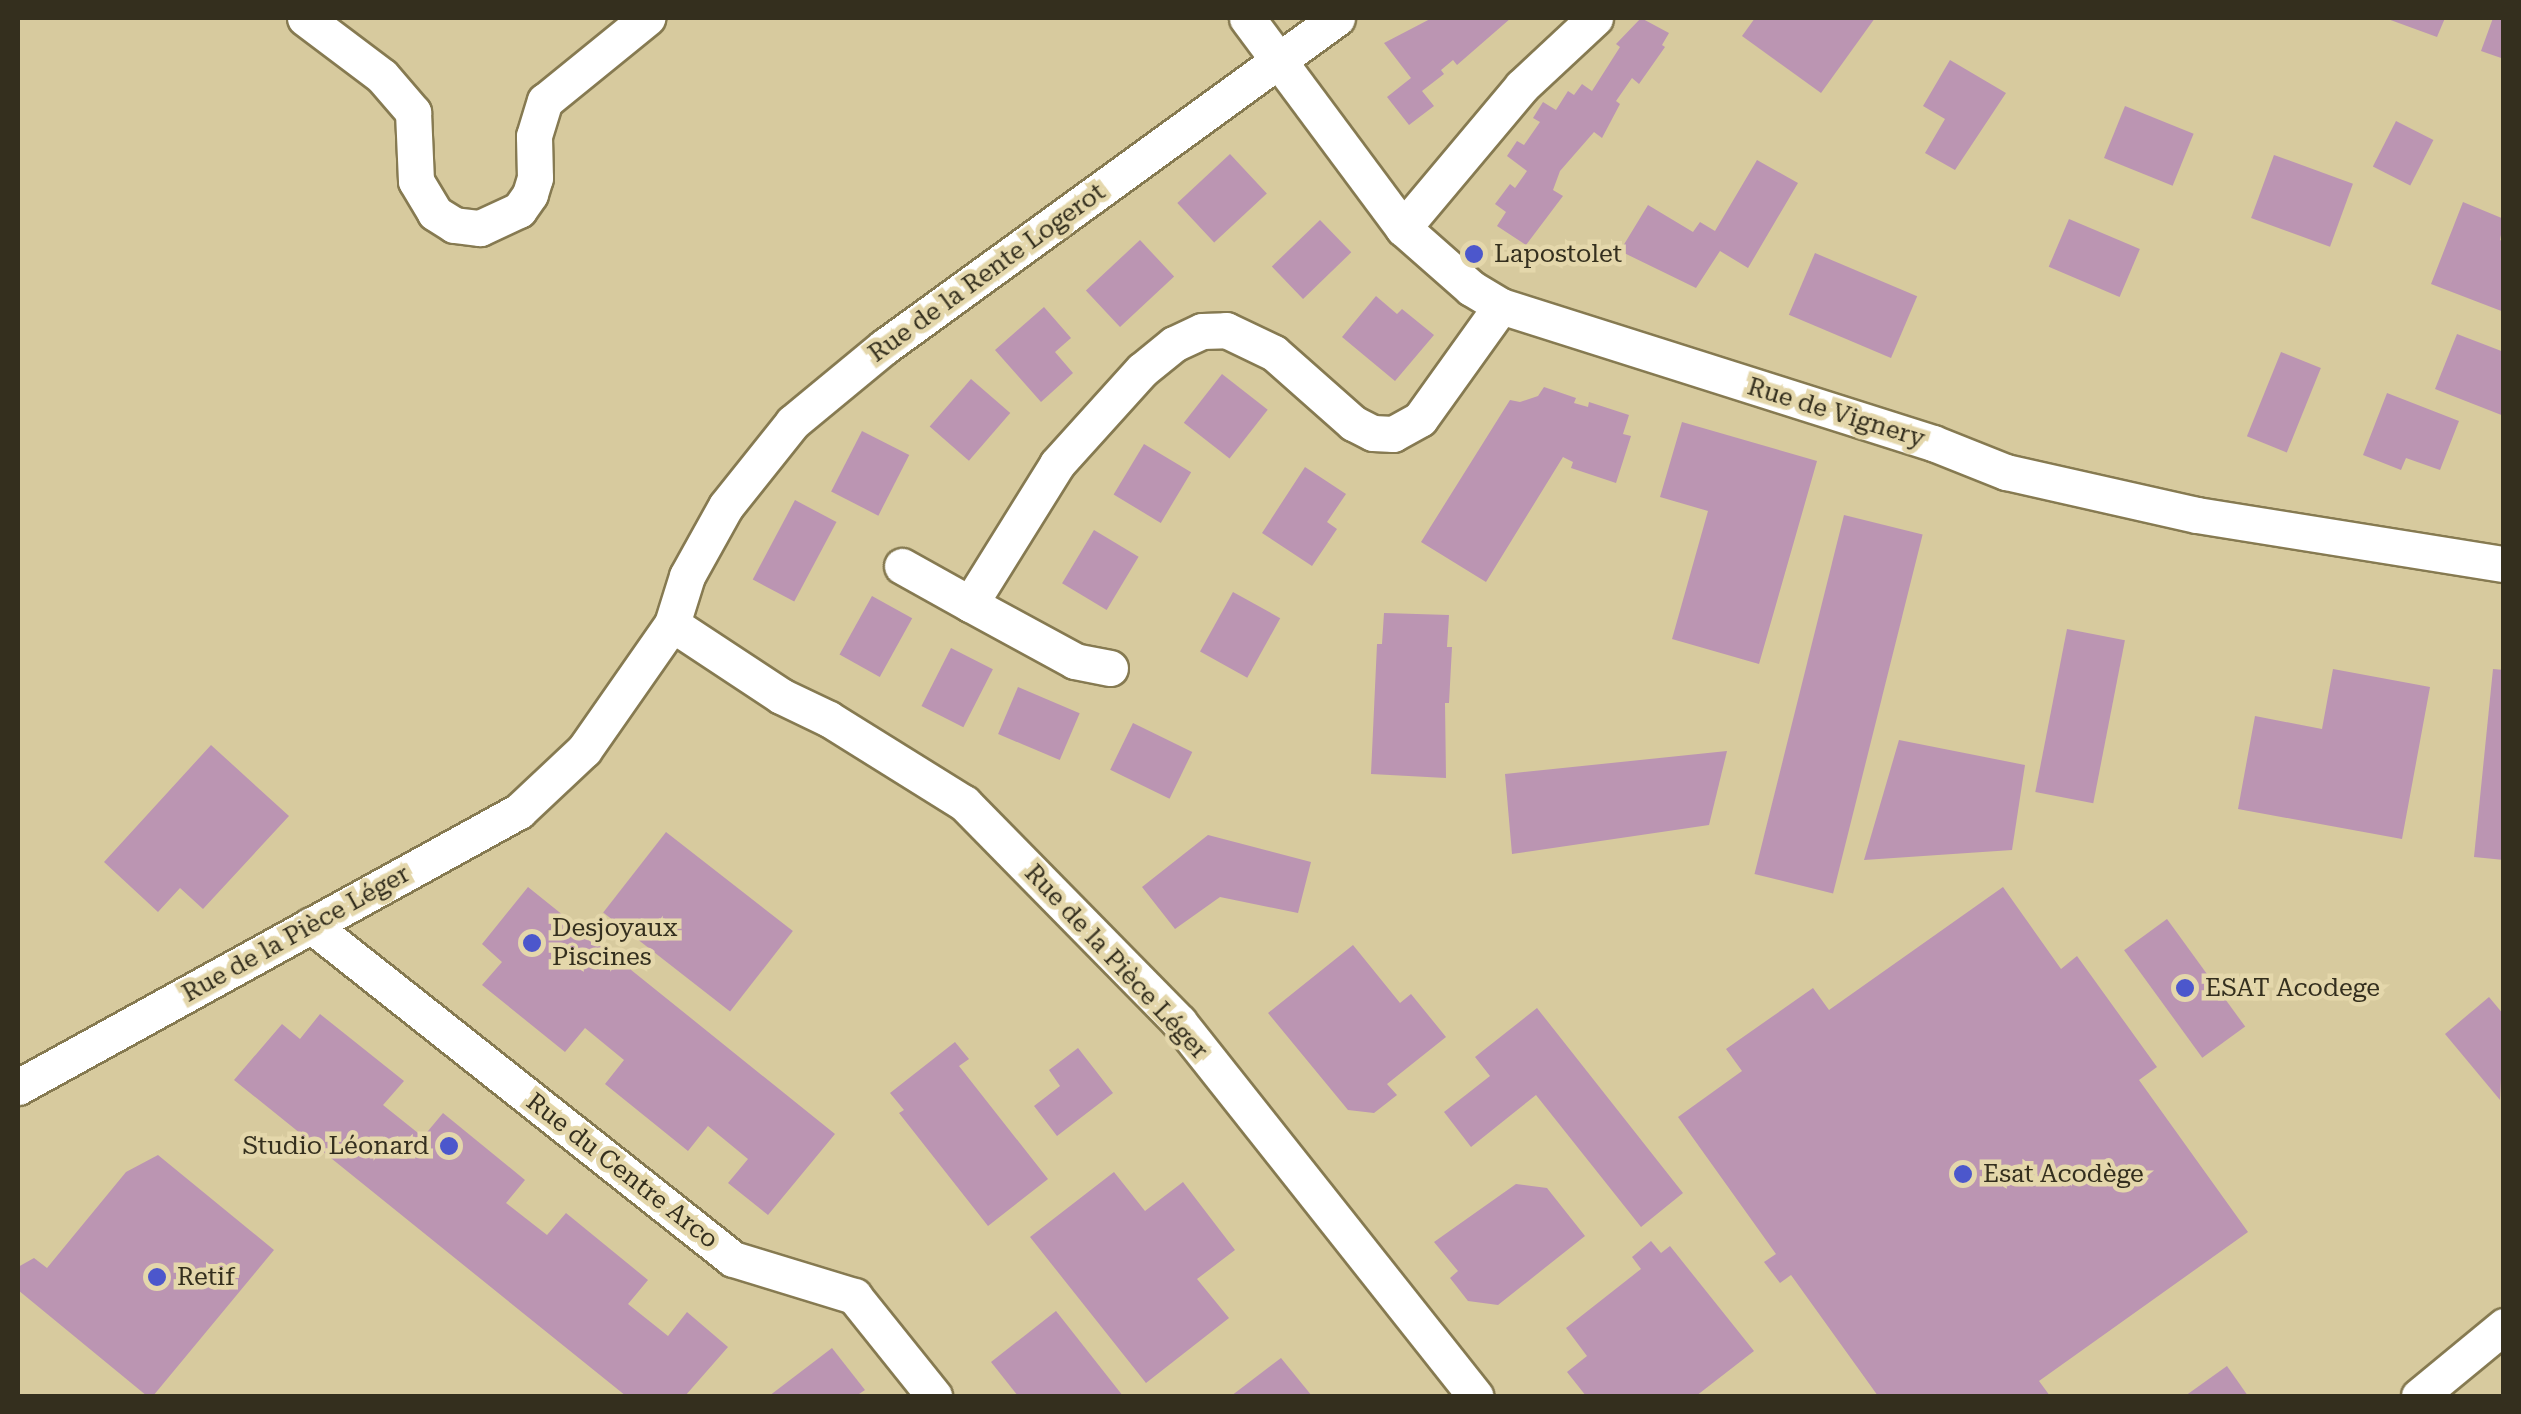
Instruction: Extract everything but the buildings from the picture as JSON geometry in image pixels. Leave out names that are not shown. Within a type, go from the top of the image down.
[{"type":"street","points":[[305,18],[382,76],[413,112],[416,181],[436,214],[454,225],[480,228],[520,210],[530,194],[535,178],[534,136],[545,101],[648,18]]},
{"type":"street","name":"Rue de Vignery","points":[[1248,18],[1403,228],[1471,288],[1501,306],[2025,477],[2197,516],[2504,564]]},
{"type":"street","name":"Rue de la Rente Logerot","points":[[686,576],[753,470],[828,391],[1337,18]]},
{"type":"street","points":[[1403,228],[1522,86],[1594,18]]},
{"type":"street","points":[[970,604],[1057,464],[1113,398],[1174,344],[1202,331],[1226,330],[1248,337],[1274,353],[1353,424],[1393,434],[1420,419],[1501,306]]},
{"type":"street","points":[[902,566],[1075,661],[1110,668]]},
{"type":"street","name":"Rue de la Pièce Léger","points":[[18,1087],[519,811],[584,750],[672,624],[686,576]]},
{"type":"street","name":"Rue de la Pièce Léger","points":[[672,624],[781,696],[830,719],[964,803],[1178,1022],[1475,1396]]},
{"type":"street","name":"Rue du Centre Arco","points":[[312,925],[733,1259],[854,1296],[934,1396]]},
{"type":"street","points":[[2419,1396],[2504,1326]]},
{"type":"place","name":"Lapostolet","points":[[1474,254]]},
{"type":"place","name":"Desjoyaux Piscines","points":[[532,943]]},
{"type":"place","name":"ESAT Acodege","points":[[2185,988]]},
{"type":"place","name":"Studio Léonard","points":[[449,1146]]},
{"type":"place","name":"Esat Acodège","points":[[1963,1174]]},
{"type":"place","name":"Retif","points":[[157,1277]]}]
